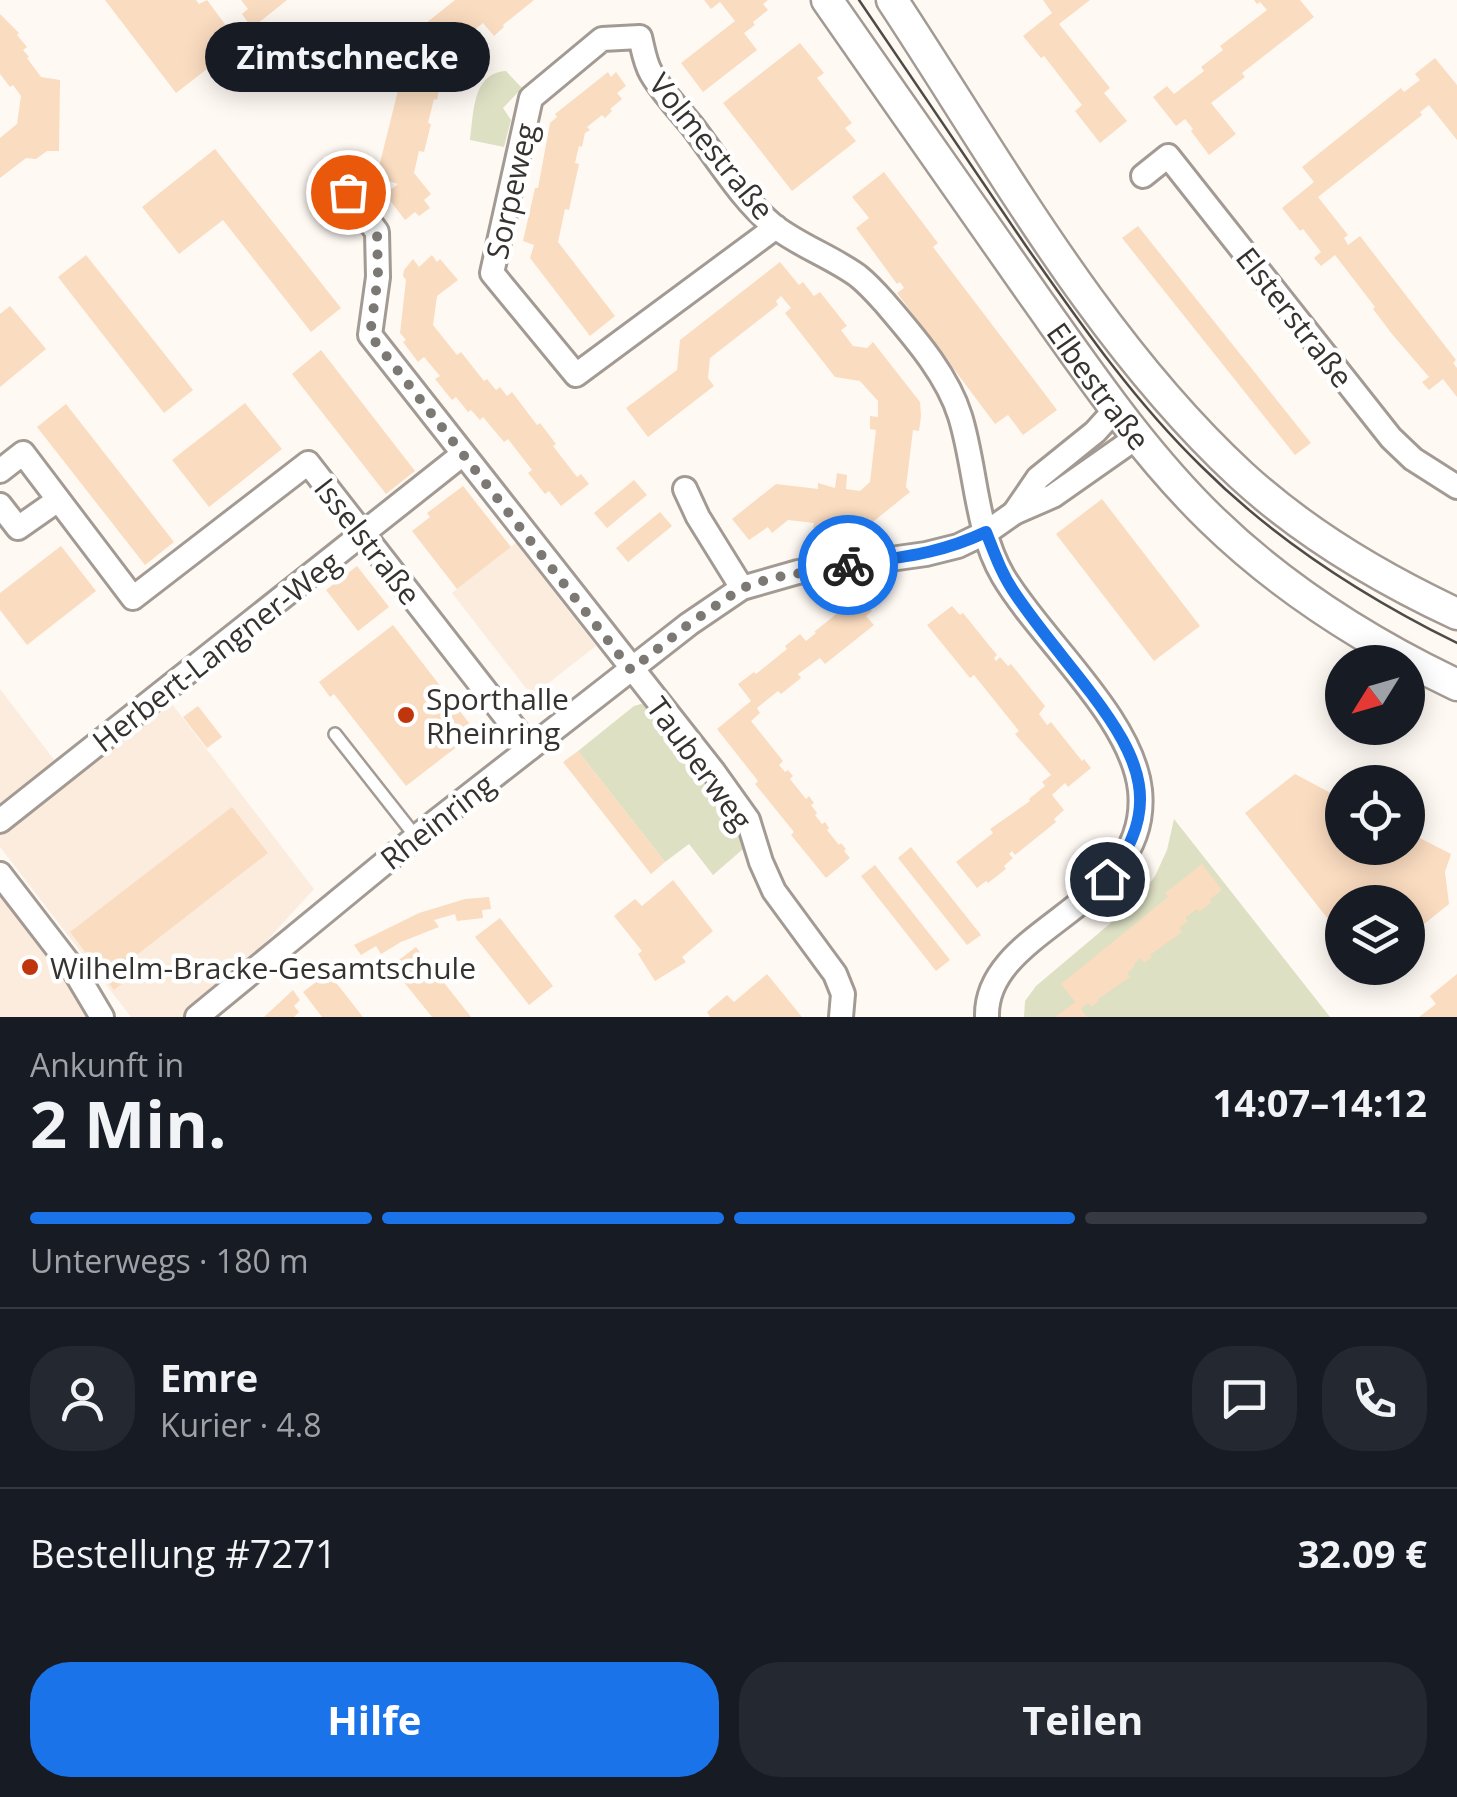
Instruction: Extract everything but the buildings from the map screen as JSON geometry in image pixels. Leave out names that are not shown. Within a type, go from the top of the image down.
[{"type":"street","name":"Elbestraße","points":[[827,0],[1116,410],[1211,519],[1273,574],[1336,619],[1457,685]]},
{"type":"street","name":"Elbestraße","points":[[902,4],[1091,302],[1202,438],[1244,478],[1330,544],[1457,614]]},
{"type":"street","name":"Volmestraße","points":[[640,37],[650,71],[754,207],[776,226],[860,278],[885,303],[950,390],[961,419],[986,532],[1001,572],[1115,724],[1138,775],[1139,820],[1121,861],[1084,902],[1015,956],[994,983],[987,1017]]},
{"type":"street","name":"Sorpeweg","points":[[640,37],[602,39],[531,98],[492,273],[576,375],[776,226]]},
{"type":"street","name":"Elsterstraße","points":[[1142,176],[1168,156],[1391,438],[1412,459],[1457,487]]},
{"type":"street","name":"Tauberweg","points":[[348,192],[377,232],[378,276],[370,335],[748,820],[774,891],[835,974],[843,994],[841,1017]]},
{"type":"street","name":"Rheinring","points":[[1014,513],[1038,478],[1116,410]]},
{"type":"street","name":"Rheinring","points":[[196,1017],[416,837],[689,624],[742,588],[798,572],[958,546],[1014,513],[1053,496],[1137,437]]},
{"type":"street","name":"Isselstraße","points":[[0,471],[22,453],[133,598],[308,463],[530,748]]},
{"type":"street","name":"Herbert-Langner-Weg","points":[[0,821],[463,454]]},
{"type":"street","points":[[685,490],[742,588]]},
{"type":"street","points":[[0,505],[18,528],[58,500]]},
{"type":"street","points":[[0,874],[74,970],[102,1017]]},
{"type":"lane","points":[[335,734],[416,837]]},
{"type":"shaded area","points":[[516,543],[596,646],[532,696],[452,593]]},
{"type":"shaded area","points":[[0,689],[55,761],[0,804]]},
{"type":"shaded area","points":[[169,700],[314,889],[197,1017],[131,1017],[0,847],[0,831]]},
{"type":"shaded area","name":"Wilhelm-Bracke-Gesamtschule","points":[[0,887],[75,985],[91,1017],[0,1017]]},
{"type":"green space","points":[[506,71],[522,88],[503,108],[511,120],[504,147],[470,140],[481,87],[495,73]]},
{"type":"green space","points":[[641,704],[648,705],[703,773],[735,828],[743,849],[713,875],[689,844],[665,862],[578,751]]},
{"type":"green space","points":[[1174,819],[1330,1017],[1024,1017],[1025,1001],[1036,986],[1138,900],[1167,850]]},
{"type":"tram line","points":[[859,0],[1067,304],[1176,441],[1229,493],[1290,542],[1388,606],[1457,643]]},
{"type":"way so far","points":[[348,192],[377,232],[378,276],[370,335],[631,670],[742,588],[798,572],[848,565]]},
{"type":"place","name":"Zimtschnecke","points":[[348,192]]},
{"type":"place","name":"Sporthalle Rheinring","points":[[406,715]]},
{"type":"place","name":"Wilhelm-Bracke-Gesamtschule","points":[[30,967]]},
{"type":"route","points":[[848,565],[926,554],[958,546],[986,532],[1001,572],[1115,724],[1138,775],[1139,820],[1121,861],[1107,879]]}]
